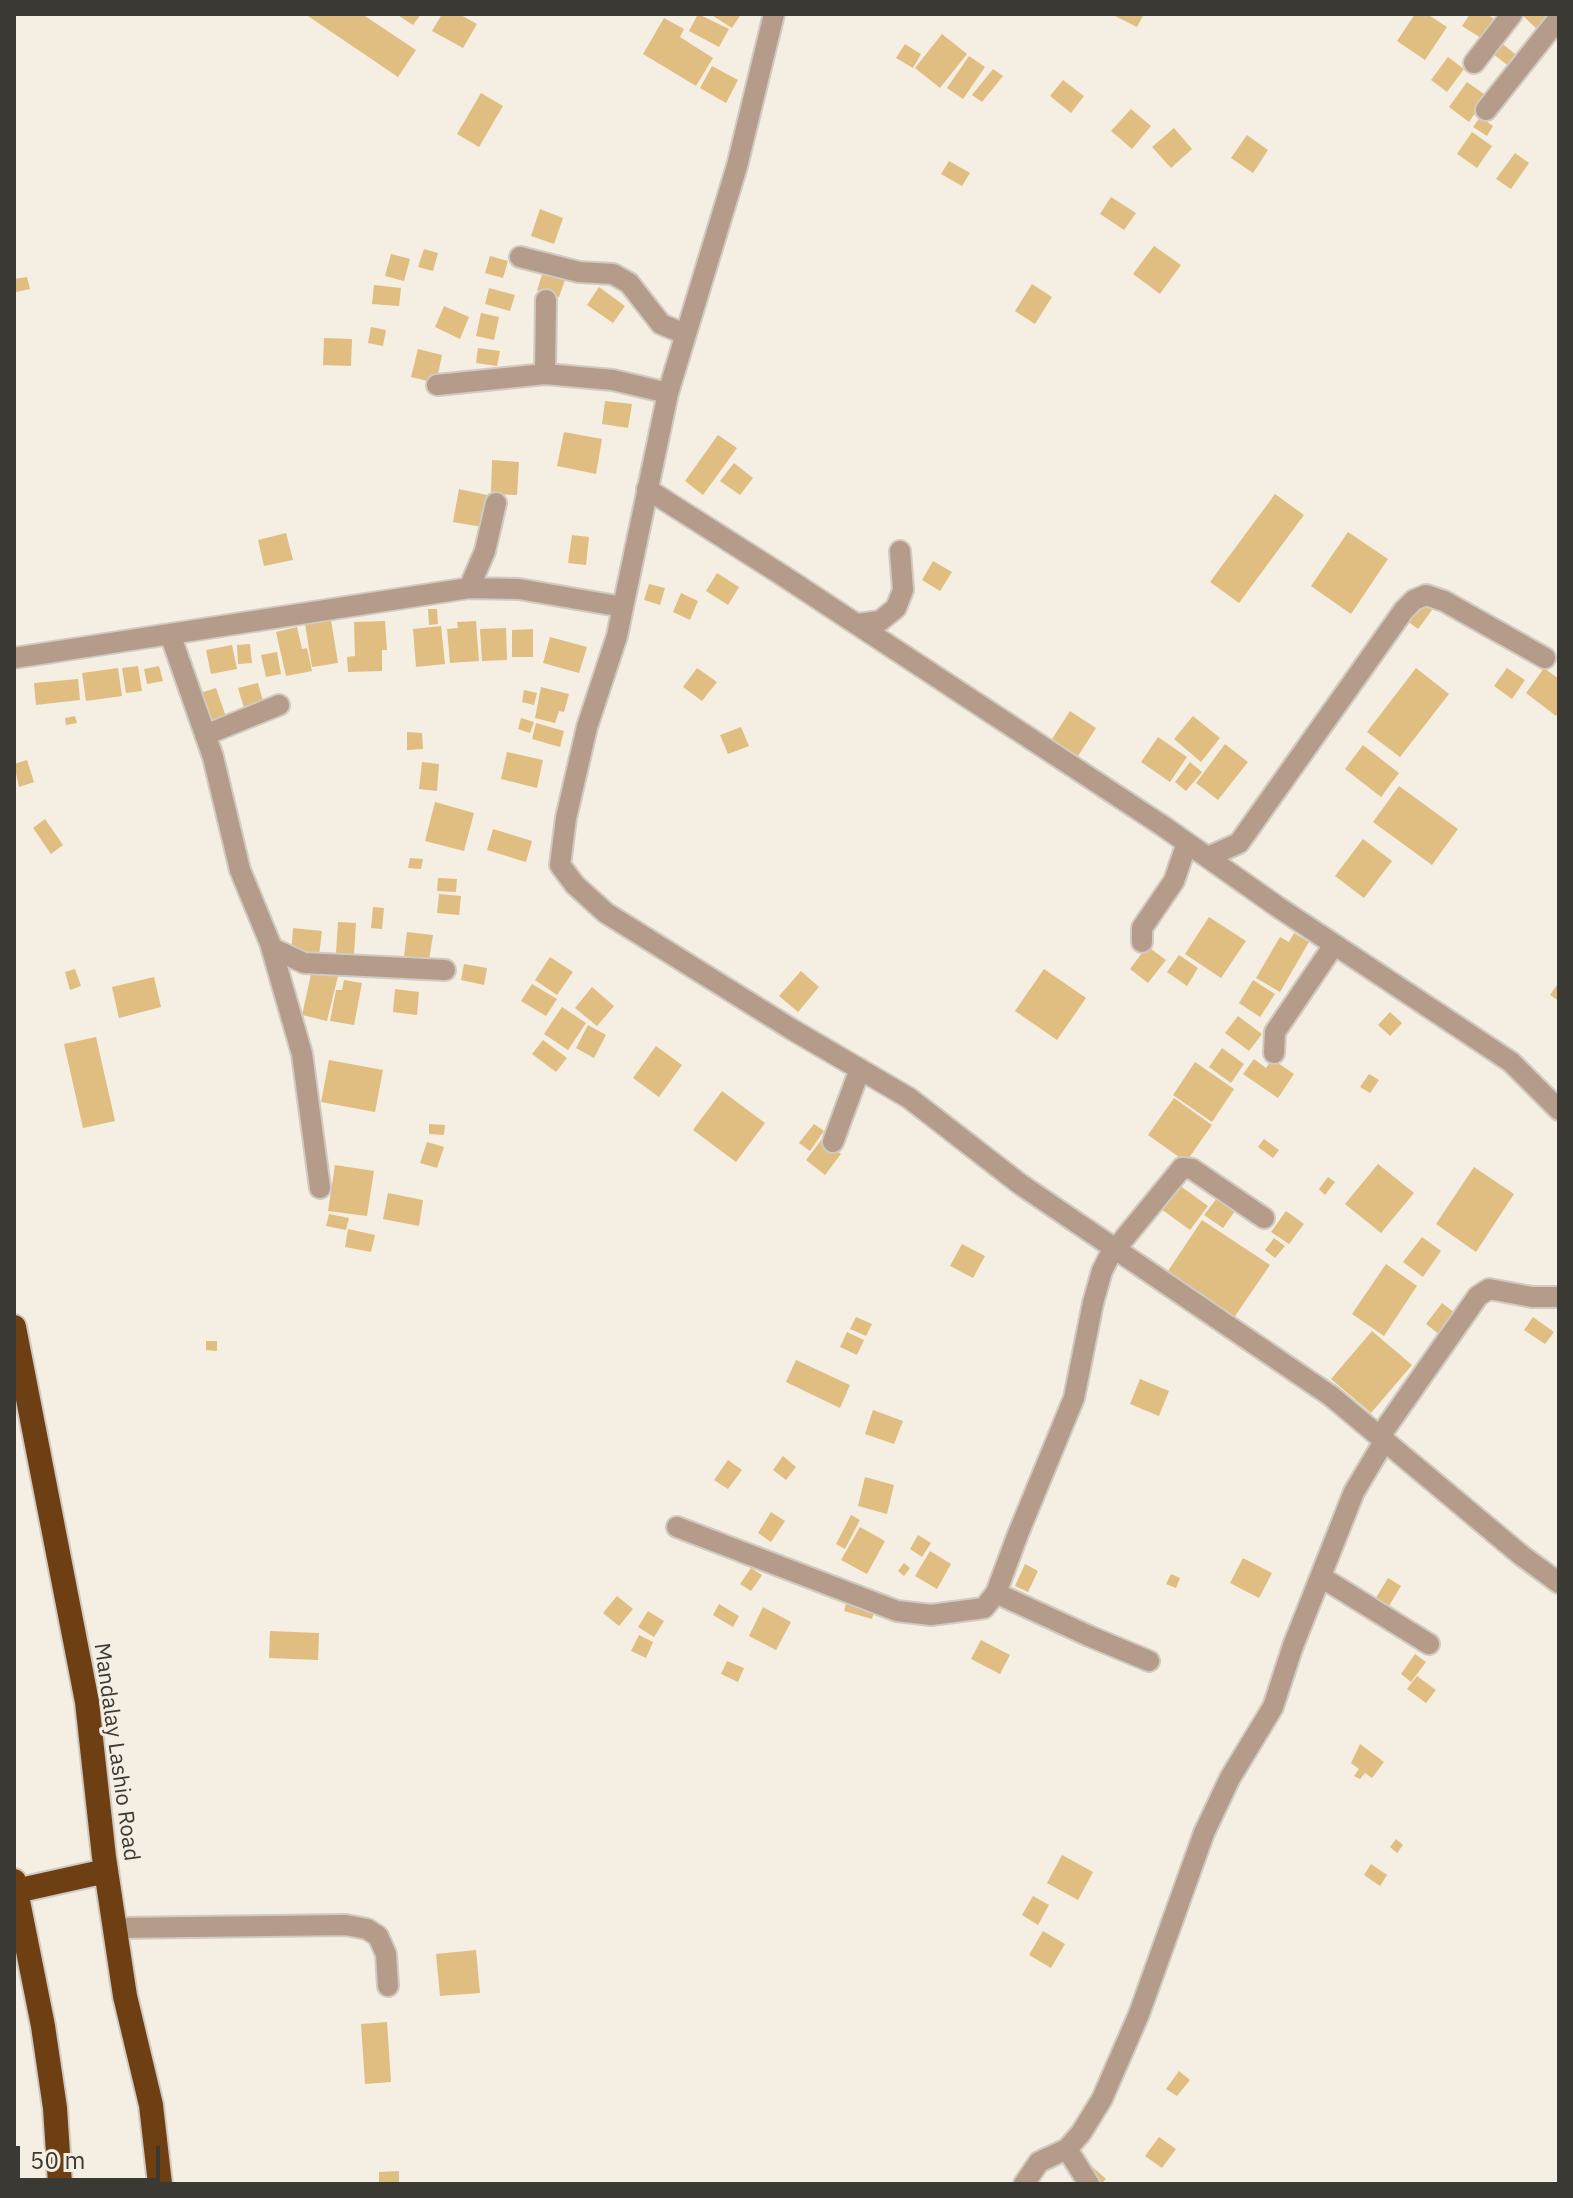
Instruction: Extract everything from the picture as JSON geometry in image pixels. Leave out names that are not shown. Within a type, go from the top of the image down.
[{"type":"highway","name":"Mandalay Lashio Road","points":[[14,1327],[87,1702],[106,1871],[125,1996],[151,2105],[160,2184]]},
{"type":"highway","points":[[60,2184],[55,2108],[43,2026],[16,1899],[106,1871]]},
{"type":"street","points":[[774,14],[737,166],[668,393],[617,636],[587,727],[566,818],[560,865],[575,885],[606,913],[909,1098],[1020,1184],[1331,1396],[1521,1555],[1559,1583]]},
{"type":"street","points":[[1474,63],[1512,14]]},
{"type":"street","points":[[1486,110],[1559,18]]},
{"type":"street","points":[[520,257],[579,272],[613,274],[629,283],[661,324],[685,334]]},
{"type":"street","points":[[545,374],[546,300]]},
{"type":"street","points":[[437,385],[545,374],[613,380],[668,393]]},
{"type":"street","points":[[647,489],[858,624],[1511,1062],[1559,1110]]},
{"type":"street","points":[[469,588],[485,551],[496,503]]},
{"type":"street","points":[[858,624],[880,621],[896,608],[903,590],[900,551]]},
{"type":"street","points":[[14,658],[469,588],[519,589],[623,607]]},
{"type":"street","points":[[1208,857],[1239,843],[1414,600],[1426,595],[1444,601],[1545,658]]},
{"type":"street","points":[[170,634],[227,807],[240,870],[272,948],[302,1054],[320,1188]]},
{"type":"street","points":[[205,735],[279,705]]},
{"type":"street","points":[[1142,942],[1142,928],[1174,881],[1187,843]]},
{"type":"street","points":[[1274,1053],[1275,1032],[1334,945]]},
{"type":"street","points":[[272,948],[304,963],[445,970]]},
{"type":"street","points":[[833,1142],[860,1069]]},
{"type":"street","points":[[677,1527],[897,1611],[931,1615],[984,1608],[996,1593],[1074,1398],[1099,1281],[1109,1257],[1182,1168],[1192,1169],[1264,1218]]},
{"type":"street","points":[[1024,2184],[1039,2162],[1067,2149],[1102,2099],[1120,2060],[1204,1833],[1230,1778],[1273,1707],[1293,1646],[1354,1492],[1382,1438],[1478,1296],[1489,1289],[1532,1297],[1559,1297]]},
{"type":"street","points":[[1321,1577],[1429,1644]]},
{"type":"street","points":[[996,1593],[1149,1661]]},
{"type":"street","points":[[115,1928],[357,1927],[378,1936],[386,1954],[388,1986]]},
{"type":"street","points":[[1067,2149],[1089,2184]]},
{"type":"building","points":[[305,14],[362,14],[416,50],[398,77]]},
{"type":"building","points":[[396,14],[421,14],[413,25]]},
{"type":"building","points":[[442,14],[459,14],[477,24],[463,48],[432,31]]},
{"type":"building","points":[[698,14],[729,29],[719,47],[689,31]]},
{"type":"building","points":[[710,14],[741,14],[732,28]]},
{"type":"building","points":[[1111,14],[1144,14],[1137,27]]},
{"type":"building","points":[[1415,14],[1427,14],[1447,27],[1425,60],[1397,41]]},
{"type":"building","points":[[1470,14],[1487,14],[1494,19],[1481,38],[1462,26]]},
{"type":"building","points":[[1521,14],[1545,14],[1550,19],[1539,31]]},
{"type":"building","points":[[664,18],[684,29],[680,37],[713,58],[696,86],[643,54]]},
{"type":"building","points":[[942,34],[967,54],[940,88],[915,68]]},
{"type":"building","points":[[1500,42],[1519,57],[1511,68],[1492,53]]},
{"type":"building","points":[[905,44],[921,54],[913,68],[896,58]]},
{"type":"building","points":[[969,56],[985,67],[963,99],[947,88]]},
{"type":"building","points":[[1448,57],[1464,69],[1447,92],[1431,80]]},
{"type":"building","points":[[712,66],[738,80],[726,103],[700,88]]},
{"type":"building","points":[[993,69],[1003,76],[982,102],[972,95]]},
{"type":"building","points":[[1063,80],[1084,96],[1071,113],[1050,96]]},
{"type":"building","points":[[1467,82],[1487,96],[1469,122],[1449,107]]},
{"type":"building","points":[[481,93],[503,106],[479,147],[457,134]]},
{"type":"building","points":[[1131,109],[1151,126],[1132,149],[1111,131]]},
{"type":"building","points":[[1480,117],[1493,126],[1487,136],[1473,127]]},
{"type":"building","points":[[1174,128],[1192,149],[1171,168],[1152,147]]},
{"type":"building","points":[[1472,132],[1492,146],[1477,168],[1457,154]]},
{"type":"building","points":[[1247,135],[1268,150],[1253,173],[1231,158]]},
{"type":"building","points":[[1515,153],[1529,163],[1511,189],[1496,179]]},
{"type":"building","points":[[949,161],[970,173],[962,186],[941,174]]},
{"type":"building","points":[[1111,197],[1136,213],[1124,230],[1100,214]]},
{"type":"building","points":[[540,209],[563,218],[554,244],[531,236]]},
{"type":"building","points":[[1154,246],[1181,265],[1160,294],[1133,274]]},
{"type":"building","points":[[424,249],[438,253],[433,271],[418,267]]},
{"type":"building","points":[[391,254],[410,259],[404,281],[385,276]]},
{"type":"building","points":[[490,256],[508,261],[503,278],[485,273]]},
{"type":"building","points":[[543,272],[565,280],[559,297],[537,290]]},
{"type":"building","points":[[27,277],[30,289],[16,292],[14,279]]},
{"type":"building","points":[[1032,284],[1052,297],[1035,324],[1015,311]]},
{"type":"building","points":[[374,285],[401,288],[399,306],[372,304]]},
{"type":"building","points":[[599,287],[625,306],[613,323],[587,305]]},
{"type":"building","points":[[489,288],[515,295],[510,311],[485,304]]},
{"type":"building","points":[[444,306],[469,317],[460,339],[435,327]]},
{"type":"building","points":[[481,313],[499,317],[494,340],[476,336]]},
{"type":"building","points":[[371,327],[386,330],[383,346],[368,343]]},
{"type":"building","points":[[324,338],[352,339],[351,366],[323,365]]},
{"type":"building","points":[[478,348],[500,351],[497,366],[476,363]]},
{"type":"building","points":[[418,349],[442,355],[436,383],[411,377]]},
{"type":"building","points":[[605,401],[632,404],[628,428],[602,424]]},
{"type":"building","points":[[564,432],[602,439],[596,474],[557,466]]},
{"type":"building","points":[[718,435],[737,448],[703,495],[685,481]]},
{"type":"building","points":[[492,460],[519,462],[517,495],[491,494]]},
{"type":"building","points":[[734,463],[753,478],[740,495],[720,481]]},
{"type":"building","points":[[459,489],[487,495],[482,527],[453,522]]},
{"type":"building","points":[[1275,494],[1304,515],[1239,603],[1210,582]]},
{"type":"building","points":[[1348,532],[1388,559],[1351,614],[1311,586]]},
{"type":"building","points":[[286,533],[293,560],[264,566],[258,540]]},
{"type":"building","points":[[572,535],[589,537],[586,565],[568,563]]},
{"type":"building","points":[[933,561],[952,572],[940,591],[922,580]]},
{"type":"building","points":[[717,573],[739,587],[728,605],[706,591]]},
{"type":"building","points":[[649,584],[665,588],[660,605],[644,600]]},
{"type":"building","points":[[681,593],[698,601],[690,620],[673,612]]},
{"type":"building","points":[[1419,600],[1432,610],[1418,629],[1405,619]]},
{"type":"building","points":[[428,609],[437,609],[438,624],[429,625]]},
{"type":"building","points":[[331,620],[338,663],[312,667],[305,624]]},
{"type":"building","points":[[385,621],[387,650],[382,650],[382,671],[348,672],[347,657],[355,656],[354,622]]},
{"type":"building","points":[[476,621],[479,661],[450,663],[447,629],[458,628],[457,622]]},
{"type":"building","points":[[441,626],[445,664],[416,667],[413,629]]},
{"type":"building","points":[[297,627],[302,649],[307,648],[312,671],[286,676],[276,632]]},
{"type":"building","points":[[506,628],[507,660],[482,661],[480,629]]},
{"type":"building","points":[[533,629],[533,657],[512,657],[512,630]]},
{"type":"building","points":[[550,637],[587,647],[579,673],[543,663]]},
{"type":"building","points":[[250,644],[252,663],[238,664],[237,645]]},
{"type":"building","points":[[232,645],[237,669],[211,674],[206,650]]},
{"type":"building","points":[[277,652],[281,674],[266,677],[261,655]]},
{"type":"building","points":[[138,666],[142,691],[126,693],[122,668]]},
{"type":"building","points":[[159,666],[163,681],[147,684],[144,669]]},
{"type":"building","points":[[118,668],[122,696],[86,701],[82,673]]},
{"type":"building","points":[[697,668],[717,682],[702,701],[683,687]]},
{"type":"building","points":[[1416,668],[1449,694],[1400,757],[1367,732]]},
{"type":"building","points":[[1507,668],[1525,680],[1512,699],[1494,686]]},
{"type":"building","points":[[1544,668],[1559,679],[1559,712],[1556,716],[1526,693]]},
{"type":"building","points":[[78,679],[80,700],[36,705],[34,683]]},
{"type":"building","points":[[258,683],[264,705],[245,711],[238,688]]},
{"type":"building","points":[[541,687],[569,694],[564,712],[559,711],[555,723],[535,718]]},
{"type":"building","points":[[216,688],[226,717],[209,722],[200,693]]},
{"type":"building","points":[[524,690],[537,693],[534,705],[522,702]]},
{"type":"building","points":[[1070,711],[1096,728],[1078,756],[1052,739]]},
{"type":"building","points":[[75,716],[77,723],[66,725],[65,718]]},
{"type":"building","points":[[1193,716],[1220,738],[1201,762],[1174,739]]},
{"type":"building","points":[[521,718],[534,722],[530,733],[518,729]]},
{"type":"building","points":[[536,723],[564,731],[560,747],[532,739]]},
{"type":"building","points":[[741,727],[749,746],[728,754],[720,735]]},
{"type":"building","points":[[407,732],[422,733],[423,749],[407,750]]},
{"type":"building","points":[[1158,737],[1187,757],[1170,782],[1141,762]]},
{"type":"building","points":[[1225,744],[1248,762],[1218,800],[1196,783]]},
{"type":"building","points":[[1363,745],[1399,773],[1381,797],[1345,769]]},
{"type":"building","points":[[507,752],[543,760],[537,788],[501,779]]},
{"type":"building","points":[[27,760],[34,782],[19,787],[14,764]]},
{"type":"building","points":[[422,762],[439,764],[437,791],[419,789]]},
{"type":"building","points":[[1190,762],[1202,772],[1186,791],[1175,782]]},
{"type":"building","points":[[1399,786],[1458,829],[1432,865],[1373,822]]},
{"type":"building","points":[[435,802],[474,813],[464,851],[425,841]]},
{"type":"building","points":[[45,819],[63,845],[51,854],[33,828]]},
{"type":"building","points":[[493,829],[532,841],[526,862],[487,850]]},
{"type":"building","points":[[1363,839],[1392,861],[1364,898],[1335,876]]},
{"type":"building","points":[[410,858],[423,859],[421,869],[408,868]]},
{"type":"building","points":[[438,878],[457,879],[456,892],[437,891]]},
{"type":"building","points":[[439,894],[461,896],[459,915],[437,913]]},
{"type":"building","points":[[373,907],[384,908],[382,929],[371,928]]},
{"type":"building","points":[[1209,917],[1246,941],[1221,978],[1185,954]]},
{"type":"building","points":[[338,922],[356,923],[354,955],[336,953]]},
{"type":"building","points":[[293,928],[322,931],[319,956],[291,953]]},
{"type":"building","points":[[407,932],[433,935],[429,960],[404,956]]},
{"type":"building","points":[[1294,933],[1309,942],[1280,992],[1256,978],[1280,937],[1289,942]]},
{"type":"building","points":[[1147,946],[1166,960],[1148,983],[1130,969]]},
{"type":"building","points":[[1179,955],[1198,968],[1187,986],[1167,972]]},
{"type":"building","points":[[550,957],[573,972],[557,995],[535,980]]},
{"type":"building","points":[[464,964],[487,968],[484,985],[461,980]]},
{"type":"building","points":[[75,969],[81,986],[70,990],[65,972]]},
{"type":"building","points":[[1044,969],[1086,998],[1057,1040],[1015,1011]]},
{"type":"building","points":[[312,970],[338,976],[327,1021],[302,1015]]},
{"type":"building","points":[[801,971],[819,987],[798,1012],[779,996]]},
{"type":"building","points":[[154,977],[161,1007],[119,1018],[112,987]]},
{"type":"building","points":[[344,980],[362,983],[354,1025],[330,1021],[336,990],[342,990]]},
{"type":"building","points":[[1253,980],[1275,994],[1260,1017],[1239,1003]]},
{"type":"building","points":[[1559,982],[1559,1001],[1550,995]]},
{"type":"building","points":[[532,984],[557,999],[546,1016],[521,1001]]},
{"type":"building","points":[[592,987],[614,1006],[597,1026],[575,1008]]},
{"type":"building","points":[[395,989],[419,992],[417,1015],[393,1012]]},
{"type":"building","points":[[562,1007],[586,1023],[568,1050],[544,1034]]},
{"type":"building","points":[[1390,1012],[1402,1023],[1390,1036],[1378,1025]]},
{"type":"building","points":[[1238,1016],[1262,1034],[1249,1051],[1225,1033]]},
{"type":"building","points":[[588,1025],[606,1035],[594,1058],[576,1048]]},
{"type":"building","points":[[96,1037],[115,1121],[83,1128],[64,1044]]},
{"type":"building","points":[[543,1040],[567,1058],[556,1072],[532,1054]]},
{"type":"building","points":[[656,1046],[682,1065],[659,1097],[633,1078]]},
{"type":"building","points":[[1222,1048],[1244,1064],[1231,1083],[1209,1067]]},
{"type":"building","points":[[1254,1059],[1266,1068],[1272,1059],[1294,1074],[1278,1098],[1243,1074]]},
{"type":"building","points":[[329,1060],[383,1070],[375,1112],[321,1102]]},
{"type":"building","points":[[1195,1062],[1234,1089],[1212,1122],[1173,1095]]},
{"type":"building","points":[[1369,1074],[1379,1080],[1370,1093],[1360,1087]]},
{"type":"building","points":[[722,1091],[765,1123],[736,1162],[693,1130]]},
{"type":"building","points":[[1174,1098],[1212,1125],[1186,1162],[1148,1135]]},
{"type":"building","points":[[429,1124],[445,1125],[444,1135],[429,1134]]},
{"type":"building","points":[[814,1124],[824,1131],[810,1151],[799,1143]]},
{"type":"building","points":[[822,1139],[841,1154],[825,1175],[806,1160]]},
{"type":"building","points":[[1264,1139],[1279,1150],[1273,1158],[1258,1147]]},
{"type":"building","points":[[427,1142],[444,1147],[437,1168],[420,1163]]},
{"type":"building","points":[[1378,1164],[1414,1193],[1381,1233],[1345,1204]]},
{"type":"building","points":[[335,1165],[374,1171],[367,1216],[328,1211]]},
{"type":"building","points":[[1474,1167],[1514,1194],[1476,1252],[1436,1224]]},
{"type":"building","points":[[1328,1177],[1335,1182],[1325,1195],[1319,1189]]},
{"type":"building","points":[[1179,1185],[1208,1206],[1190,1230],[1161,1209]]},
{"type":"building","points":[[388,1193],[423,1200],[419,1226],[383,1219]]},
{"type":"building","points":[[1217,1198],[1235,1211],[1223,1228],[1204,1215]]},
{"type":"building","points":[[1286,1211],[1304,1224],[1289,1244],[1271,1232]]},
{"type":"building","points":[[329,1214],[349,1218],[346,1230],[326,1226]]},
{"type":"building","points":[[1202,1220],[1270,1265],[1233,1319],[1166,1274]]},
{"type":"building","points":[[348,1229],[375,1235],[371,1252],[345,1247]]},
{"type":"building","points":[[1422,1237],[1441,1251],[1423,1277],[1403,1262]]},
{"type":"building","points":[[1274,1238],[1285,1246],[1275,1258],[1265,1250]]},
{"type":"building","points":[[962,1244],[985,1256],[973,1278],[950,1266]]},
{"type":"building","points":[[1386,1264],[1417,1286],[1384,1336],[1352,1314]]},
{"type":"building","points":[[1442,1303],[1455,1313],[1439,1334],[1426,1324]]},
{"type":"building","points":[[856,1317],[872,1324],[866,1336],[850,1329]]},
{"type":"building","points":[[1533,1317],[1554,1332],[1545,1344],[1524,1330]]},
{"type":"building","points":[[1372,1331],[1412,1365],[1371,1413],[1331,1379]]},
{"type":"building","points":[[847,1332],[864,1340],[857,1355],[840,1347]]},
{"type":"building","points":[[206,1341],[217,1341],[217,1351],[206,1350]]},
{"type":"building","points":[[796,1360],[850,1385],[840,1408],[786,1382]]},
{"type":"building","points":[[1140,1379],[1169,1391],[1159,1416],[1130,1404]]},
{"type":"building","points":[[873,1410],[903,1421],[894,1444],[865,1434]]},
{"type":"building","points":[[783,1456],[796,1467],[786,1480],[773,1470]]},
{"type":"building","points":[[728,1460],[742,1470],[728,1489],[714,1480]]},
{"type":"building","points":[[865,1477],[894,1485],[887,1514],[858,1506]]},
{"type":"building","points":[[771,1512],[785,1521],[771,1542],[758,1533]]},
{"type":"building","points":[[851,1515],[860,1520],[845,1549],[836,1544]]},
{"type":"building","points":[[860,1527],[885,1541],[867,1574],[841,1560]]},
{"type":"building","points":[[918,1535],[931,1543],[922,1557],[910,1549]]},
{"type":"building","points":[[930,1551],[951,1564],[937,1589],[915,1576]]},
{"type":"building","points":[[1243,1558],[1272,1573],[1259,1598],[1230,1583]]},
{"type":"building","points":[[904,1563],[910,1568],[904,1576],[898,1571]]},
{"type":"building","points":[[1025,1564],[1038,1571],[1028,1592],[1015,1586]]},
{"type":"building","points":[[751,1568],[762,1575],[751,1591],[740,1584]]},
{"type":"building","points":[[1171,1574],[1180,1578],[1176,1588],[1166,1584]]},
{"type":"building","points":[[1388,1578],[1401,1586],[1387,1609],[1374,1601]]},
{"type":"building","points":[[617,1596],[633,1609],[619,1626],[603,1613]]},
{"type":"building","points":[[848,1597],[876,1606],[872,1619],[844,1611]]},
{"type":"building","points":[[719,1604],[739,1616],[733,1627],[713,1615]]},
{"type":"building","points":[[763,1607],[791,1622],[776,1650],[749,1636]]},
{"type":"building","points":[[648,1611],[664,1621],[654,1637],[638,1627]]},
{"type":"building","points":[[270,1631],[319,1633],[318,1660],[269,1658]]},
{"type":"building","points":[[639,1635],[653,1642],[646,1658],[631,1651]]},
{"type":"building","points":[[981,1640],[1010,1655],[1000,1674],[971,1659]]},
{"type":"building","points":[[1415,1654],[1426,1662],[1411,1682],[1401,1674]]},
{"type":"building","points":[[727,1661],[744,1668],[738,1682],[721,1674]]},
{"type":"building","points":[[1417,1676],[1436,1690],[1426,1703],[1407,1689]]},
{"type":"building","points":[[1360,1744],[1384,1762],[1372,1778],[1365,1773],[1360,1779],[1354,1776],[1359,1769],[1351,1763]]},
{"type":"building","points":[[1396,1839],[1403,1845],[1397,1853],[1390,1847]]},
{"type":"building","points":[[1062,1855],[1093,1872],[1078,1900],[1047,1883]]},
{"type":"building","points":[[1371,1864],[1387,1875],[1380,1886],[1364,1875]]},
{"type":"building","points":[[1033,1896],[1049,1905],[1038,1925],[1022,1915]]},
{"type":"building","points":[[1043,1931],[1065,1944],[1051,1968],[1029,1955]]},
{"type":"building","points":[[476,1950],[480,1993],[440,1996],[436,1954]]},
{"type":"building","points":[[387,2022],[391,2082],[365,2084],[361,2024]]},
{"type":"building","points":[[1179,2071],[1190,2080],[1177,2096],[1166,2089]]},
{"type":"building","points":[[1159,2137],[1176,2149],[1162,2168],[1145,2156]]},
{"type":"building","points":[[1085,2160],[1106,2179],[1101,2184],[1096,2184]]},
{"type":"building","points":[[399,2171],[399,2184],[379,2184],[379,2172]]}]
